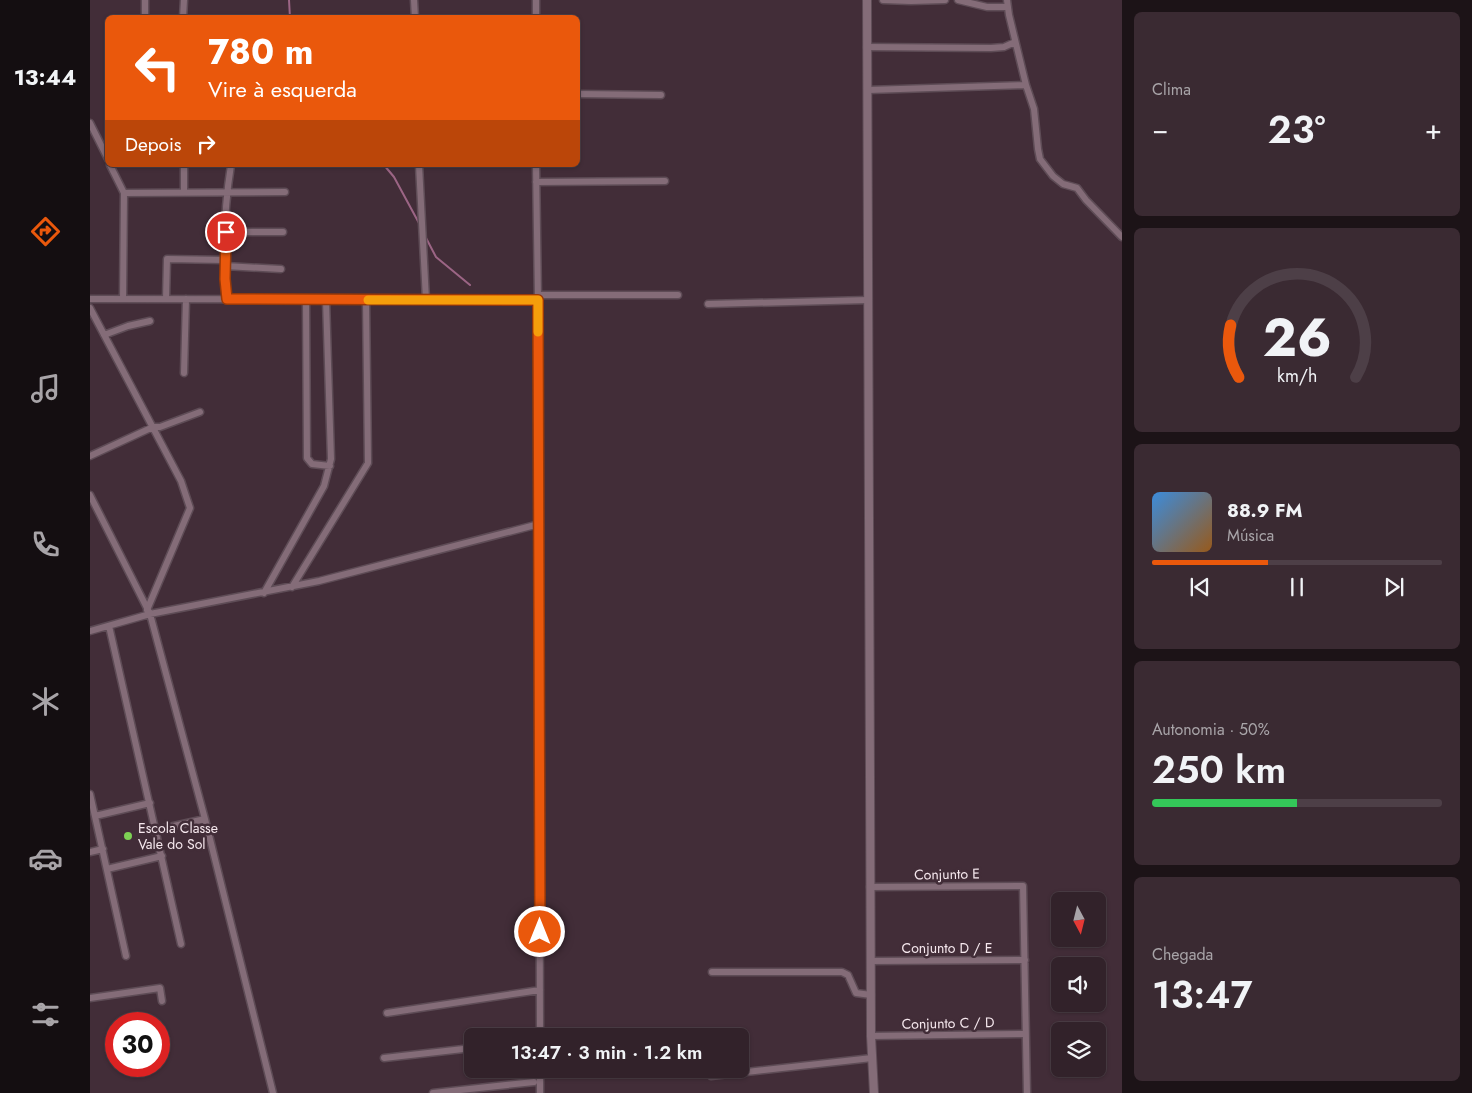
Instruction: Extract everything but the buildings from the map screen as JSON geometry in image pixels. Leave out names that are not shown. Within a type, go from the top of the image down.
[{"type":"street","points":[[145,0],[145,15]]},
{"type":"street","points":[[183,15],[184,0]]},
{"type":"street","points":[[414,0],[415,15]]},
{"type":"street","points":[[536,0],[536,15]]},
{"type":"street","points":[[867,0],[870,961],[874,1093]]},
{"type":"street","points":[[883,0],[946,0]]},
{"type":"street","points":[[958,0],[987,7],[1007,3],[1015,42],[1034,109],[1038,149],[1043,164],[1063,184],[1077,188],[1122,237]]},
{"type":"street","points":[[868,47],[991,48],[1004,47],[1015,42]]},
{"type":"street","points":[[868,90],[1026,85]]},
{"type":"street","points":[[580,94],[661,94]]},
{"type":"street","points":[[90,123],[92,133],[105,154]]},
{"type":"street","points":[[111,167],[124,193],[123,299]]},
{"type":"street","points":[[184,167],[184,192]]},
{"type":"street","points":[[227,299],[225,263],[226,192],[231,167]]},
{"type":"street","points":[[419,167],[426,300]]},
{"type":"street","points":[[536,167],[540,1028]]},
{"type":"street","points":[[536,182],[665,180]]},
{"type":"street","points":[[124,193],[285,192]]},
{"type":"street","points":[[226,232],[283,232]]},
{"type":"street","points":[[166,299],[167,259],[281,269]]},
{"type":"street","points":[[90,299],[426,300],[678,295]]},
{"type":"street","points":[[184,373],[186,299]]},
{"type":"street","points":[[306,300],[308,458],[312,464],[330,466]]},
{"type":"street","points":[[264,593],[324,486],[330,466],[326,300]]},
{"type":"street","points":[[292,587],[368,463],[366,300]]},
{"type":"street","points":[[708,304],[868,300]]},
{"type":"street","points":[[90,308],[181,481],[190,508],[149,612]]},
{"type":"street","points":[[104,335],[128,326],[150,321]]},
{"type":"street","points":[[90,456],[153,427],[160,427],[200,412]]},
{"type":"street","points":[[90,495],[149,612],[204,819],[273,1093]]},
{"type":"street","points":[[90,631],[149,612],[319,582],[538,524]]},
{"type":"street","points":[[109,626],[181,944]]},
{"type":"street","points":[[90,794],[126,956]]},
{"type":"street","points":[[95,816],[150,803]]},
{"type":"street","points":[[156,830],[204,819]]},
{"type":"street","points":[[90,852],[103,849]]},
{"type":"street","points":[[107,869],[162,856]]},
{"type":"street","name":"Conjunto E","points":[[870,887],[1023,886],[1025,960]]},
{"type":"street","points":[[1025,960],[1027,1093]]},
{"type":"street","name":"Conjunto D / E","points":[[870,961],[1025,960]]},
{"type":"street","points":[[712,972],[842,972],[848,975],[856,992],[871,995]]},
{"type":"street","points":[[90,998],[160,988],[162,1001]]},
{"type":"street","points":[[387,1013],[540,990]]},
{"type":"street","name":"Conjunto C / D","points":[[871,1036],[1025,1034]]},
{"type":"street","points":[[384,1058],[464,1049]]},
{"type":"street","points":[[749,1072],[872,1058]]},
{"type":"street","points":[[540,1078],[540,1093]]},
{"type":"street","points":[[433,1093],[534,1082]]},
{"type":"waterway","points":[[289,0],[290,15]]},
{"type":"waterway","points":[[386,167],[394,177],[420,225]]},
{"type":"waterway","points":[[425,236],[436,257],[470,285]]},
{"type":"slow traffic","points":[[368,300],[538,300],[538,332]]},
{"type":"place","name":"Escola Classe Vale do Sol","points":[[128,836]]},
{"type":"route","points":[[226,232],[225,279],[227,299],[538,300],[540,932]]}]
